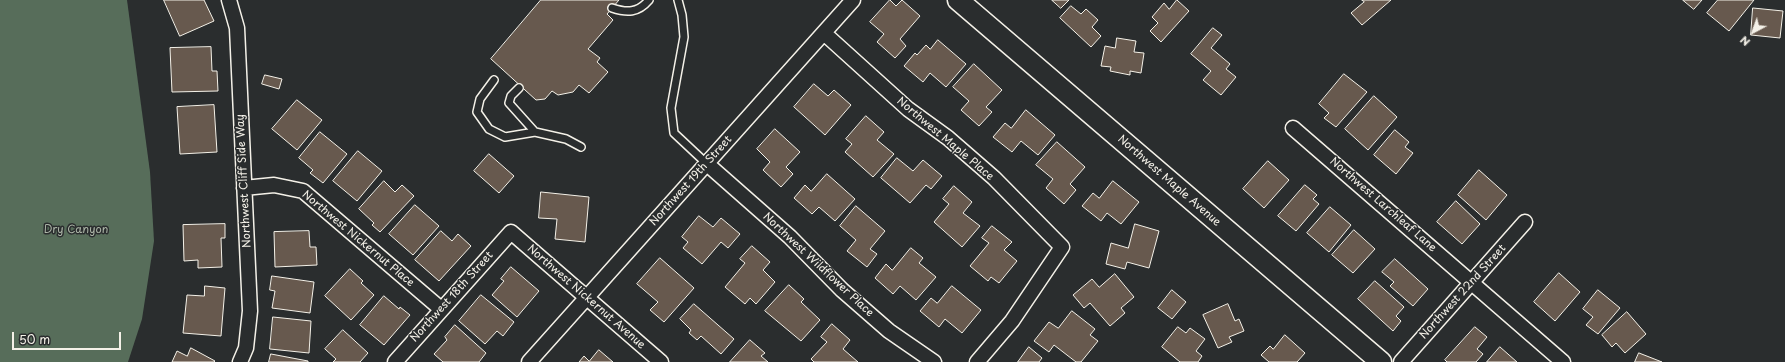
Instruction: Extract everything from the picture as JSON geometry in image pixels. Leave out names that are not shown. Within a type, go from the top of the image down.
[{"type":"street","name":"Northwest Cliff Side Way","points":[[229,0],[237,28],[250,311],[246,348],[240,362]]},
{"type":"street","name":"Northwest 19th Street","points":[[529,362],[706,163],[825,34],[853,0]]},
{"type":"street","name":"Northwest Maple Avenue","points":[[958,0],[1381,362]]},
{"type":"street","name":"Northwest Maple Place","points":[[825,34],[908,109],[948,138],[994,178],[1062,247],[1012,321],[977,362]]},
{"type":"street","name":"Northwest Larchleaf Lane","points":[[1293,128],[1563,362]]},
{"type":"street","name":"Northwest Wildflower Place","points":[[706,163],[790,238],[848,295],[889,331],[934,362]]},
{"type":"street","name":"Northwest Nickernut Place","points":[[244,188],[274,185],[303,191],[441,309]]},
{"type":"street","name":"Northwest 22nd Street","points":[[1401,362],[1525,222]]},
{"type":"street","name":"Northwest Nickernut Avenue","points":[[510,232],[661,362]]},
{"type":"street","name":"Northwest 18th Street","points":[[395,362],[510,232]]},
{"type":"lane","points":[[612,8],[625,12],[635,10],[645,5],[649,0]]},
{"type":"lane","points":[[678,0],[682,15],[684,37],[670,108],[674,133],[706,163]]},
{"type":"lane","points":[[494,80],[480,99],[477,112],[489,129],[505,137],[534,132],[566,139],[581,147]]},
{"type":"lane","points":[[518,88],[511,96],[509,103],[534,132]]},
{"type":"green space","name":"Dry Canyon","points":[[0,0],[127,0],[150,172],[154,241],[142,319],[128,362],[0,362]]},
{"type":"building","points":[[164,0],[204,0],[214,21],[180,36]]},
{"type":"building","points":[[541,0],[619,0],[607,14],[613,20],[588,49],[600,58],[597,62],[608,72],[589,93],[579,85],[573,92],[558,95],[552,91],[545,99],[536,100],[491,59]]},
{"type":"building","points":[[890,0],[896,6],[902,0],[920,16],[900,39],[906,46],[895,58],[877,42],[884,34],[870,22]]},
{"type":"building","points":[[1052,0],[1069,0],[1061,8]]},
{"type":"building","points":[[1177,0],[1189,11],[1161,42],[1150,31],[1158,23],[1152,17],[1164,3],[1169,9]]},
{"type":"building","points":[[1362,0],[1391,0],[1362,25],[1351,13],[1364,2]]},
{"type":"building","points":[[1683,0],[1702,0],[1694,9]]},
{"type":"building","points":[[1718,0],[1754,0],[1729,31],[1707,13]]},
{"type":"building","points":[[1071,6],[1081,14],[1086,9],[1098,20],[1092,27],[1101,36],[1091,47],[1060,18]]},
{"type":"building","points":[[1753,8],[1783,11],[1780,38],[1751,35]]},
{"type":"building","points":[[1213,28],[1222,35],[1211,48],[1230,64],[1226,69],[1236,77],[1221,95],[1203,80],[1211,71],[1191,54]]},
{"type":"building","points":[[1117,38],[1136,41],[1134,52],[1144,53],[1141,73],[1130,71],[1130,75],[1110,71],[1111,67],[1101,66],[1105,46],[1115,48]]},
{"type":"building","points":[[938,40],[966,64],[946,87],[930,73],[923,82],[904,66],[915,53],[917,55],[926,45],[930,49]]},
{"type":"building","points":[[211,47],[212,71],[217,71],[218,91],[172,92],[170,48]]},
{"type":"building","points":[[974,64],[1002,90],[986,107],[992,112],[979,126],[961,110],[969,101],[953,87]]},
{"type":"building","points":[[1344,74],[1367,92],[1336,127],[1324,118],[1329,113],[1319,104]]},
{"type":"building","points":[[265,75],[282,79],[279,89],[262,84]]},
{"type":"building","points":[[814,84],[828,96],[834,90],[851,105],[825,135],[794,107]]},
{"type":"building","points":[[1374,96],[1397,117],[1368,150],[1345,129]]},
{"type":"building","points":[[297,100],[322,120],[297,150],[272,129]]},
{"type":"building","points":[[214,105],[217,152],[180,154],[177,107]]},
{"type":"building","points":[[1026,110],[1055,135],[1038,155],[1021,141],[1012,152],[993,137],[1005,123],[1011,128]]},
{"type":"building","points":[[866,116],[884,132],[877,140],[894,154],[873,177],[845,152],[852,144],[846,139]]},
{"type":"building","points":[[775,129],[800,152],[786,167],[793,174],[781,187],[763,170],[770,162],[757,149]]},
{"type":"building","points":[[1395,130],[1409,142],[1405,147],[1413,153],[1396,174],[1374,155]]},
{"type":"building","points":[[320,132],[347,154],[323,183],[310,173],[313,170],[299,158]]},
{"type":"building","points":[[1057,142],[1085,167],[1070,184],[1076,190],[1064,204],[1046,188],[1053,179],[1036,165]]},
{"type":"building","points":[[358,151],[382,171],[357,201],[333,181]]},
{"type":"building","points":[[489,154],[514,176],[499,193],[474,171]]},
{"type":"building","points":[[897,158],[913,171],[923,160],[942,176],[931,189],[926,185],[910,203],[881,178]]},
{"type":"building","points":[[1268,161],[1289,180],[1264,208],[1243,189]]},
{"type":"building","points":[[1479,170],[1507,195],[1486,220],[1458,195]]},
{"type":"building","points":[[827,174],[855,199],[835,221],[819,207],[812,214],[794,198],[805,185],[811,191]]},
{"type":"building","points":[[384,181],[395,192],[402,185],[414,196],[380,232],[372,225],[374,223],[359,209]]},
{"type":"building","points":[[1113,181],[1139,202],[1121,224],[1107,213],[1101,221],[1082,206],[1093,193],[1099,198]]},
{"type":"building","points":[[1305,185],[1317,195],[1313,199],[1319,204],[1296,231],[1278,216]]},
{"type":"building","points":[[954,186],[972,202],[963,213],[980,226],[962,247],[934,222],[949,204],[943,199]]},
{"type":"building","points":[[541,192],[589,197],[585,242],[555,239],[557,219],[539,218]]},
{"type":"building","points":[[1456,201],[1480,224],[1462,244],[1437,222]]},
{"type":"building","points":[[415,205],[439,226],[413,255],[389,234]]},
{"type":"building","points":[[856,206],[885,231],[870,249],[877,254],[867,267],[847,251],[856,240],[840,226]]},
{"type":"building","points":[[1330,207],[1351,225],[1329,252],[1307,233]]},
{"type":"building","points":[[699,216],[713,227],[721,218],[740,234],[728,248],[721,242],[702,264],[683,248],[688,242],[682,237]]},
{"type":"building","points":[[225,224],[225,238],[221,238],[222,267],[198,268],[198,260],[184,261],[183,225]]},
{"type":"building","points":[[1135,224],[1159,231],[1149,268],[1127,262],[1125,269],[1106,264],[1111,243],[1128,248]]},
{"type":"building","points":[[992,226],[1012,242],[1004,250],[1017,261],[999,283],[991,277],[988,281],[970,266],[989,243],[982,238]]},
{"type":"building","points":[[1354,230],[1375,249],[1353,273],[1332,255]]},
{"type":"building","points":[[309,231],[310,247],[316,247],[317,265],[275,267],[274,232]]},
{"type":"building","points":[[441,231],[452,241],[458,234],[471,246],[439,281],[415,260]]},
{"type":"building","points":[[752,246],[770,262],[763,270],[775,282],[756,304],[750,298],[745,304],[725,287],[745,263],[740,259]]},
{"type":"building","points":[[911,248],[923,258],[919,263],[936,277],[916,300],[900,286],[893,294],[875,278],[886,264],[892,270]]},
{"type":"building","points":[[660,258],[694,288],[664,322],[650,310],[658,302],[637,284]]},
{"type":"building","points":[[1395,259],[1428,289],[1413,306],[1390,286],[1394,282],[1382,272]]},
{"type":"building","points":[[511,267],[539,291],[517,317],[492,295],[504,281],[501,279]]},
{"type":"building","points":[[350,269],[363,281],[361,283],[374,295],[351,320],[325,296]]},
{"type":"building","points":[[1559,273],[1580,292],[1555,321],[1534,302]]},
{"type":"building","points":[[1115,274],[1134,297],[1121,308],[1125,313],[1110,326],[1090,303],[1084,308],[1073,295],[1092,279],[1099,287]]},
{"type":"building","points":[[272,276],[314,282],[310,313],[272,308],[275,291],[270,290]]},
{"type":"building","points":[[1375,281],[1404,307],[1396,316],[1401,321],[1393,331],[1358,299]]},
{"type":"building","points":[[789,285],[804,299],[801,302],[820,320],[801,341],[765,311]]},
{"type":"building","points":[[205,286],[225,288],[221,336],[183,333],[187,295],[204,296]]},
{"type":"building","points":[[952,286],[981,310],[962,333],[945,319],[939,327],[920,311],[931,298],[937,303]]},
{"type":"building","points":[[1172,290],[1186,302],[1172,319],[1158,308]]},
{"type":"building","points":[[1598,290],[1620,308],[1598,334],[1586,325],[1593,317],[1583,309]]},
{"type":"building","points":[[481,295],[514,322],[503,336],[497,331],[485,344],[459,321]]},
{"type":"building","points":[[384,296],[399,309],[400,307],[410,315],[384,345],[360,325]]},
{"type":"building","points":[[694,304],[734,339],[721,354],[701,336],[697,340],[689,333],[691,330],[680,319]]},
{"type":"building","points":[[1228,304],[1235,321],[1239,319],[1244,331],[1229,337],[1232,342],[1218,348],[1203,315]]},
{"type":"building","points":[[1072,311],[1095,329],[1090,335],[1098,341],[1081,362],[1076,362],[1054,345],[1049,352],[1034,341],[1049,322],[1058,328]]},
{"type":"building","points":[[1627,312],[1646,334],[1625,353],[1616,343],[1612,347],[1602,335]]},
{"type":"building","points":[[273,317],[311,321],[309,353],[270,349]]},
{"type":"building","points":[[832,324],[850,340],[843,349],[858,362],[814,362],[811,359],[827,342],[821,337]]},
{"type":"building","points":[[455,325],[486,353],[479,362],[443,362],[434,354],[447,340],[445,337]]},
{"type":"building","points":[[1178,327],[1186,333],[1190,328],[1205,339],[1196,351],[1202,356],[1198,362],[1180,362],[1162,347]]},
{"type":"building","points":[[1475,327],[1487,337],[1477,349],[1483,354],[1476,362],[1447,362],[1445,360]]},
{"type":"building","points":[[343,330],[368,353],[360,362],[333,362],[336,359],[325,349]]},
{"type":"building","points":[[1285,335],[1305,353],[1297,362],[1269,362],[1261,355],[1270,346],[1273,349]]},
{"type":"building","points":[[750,340],[765,353],[761,356],[768,362],[730,362]]},
{"type":"building","points":[[1029,347],[1042,358],[1039,362],[1018,362]]},
{"type":"building","points":[[1500,347],[1517,362],[1487,362]]},
{"type":"building","points":[[191,348],[215,361],[172,362],[177,351],[187,356]]},
{"type":"building","points":[[599,350],[613,362],[579,362],[584,356],[589,361]]},
{"type":"building","points":[[1639,353],[1662,362],[1635,362]]},
{"type":"building","points":[[271,354],[308,361],[308,362],[269,362]]}]
